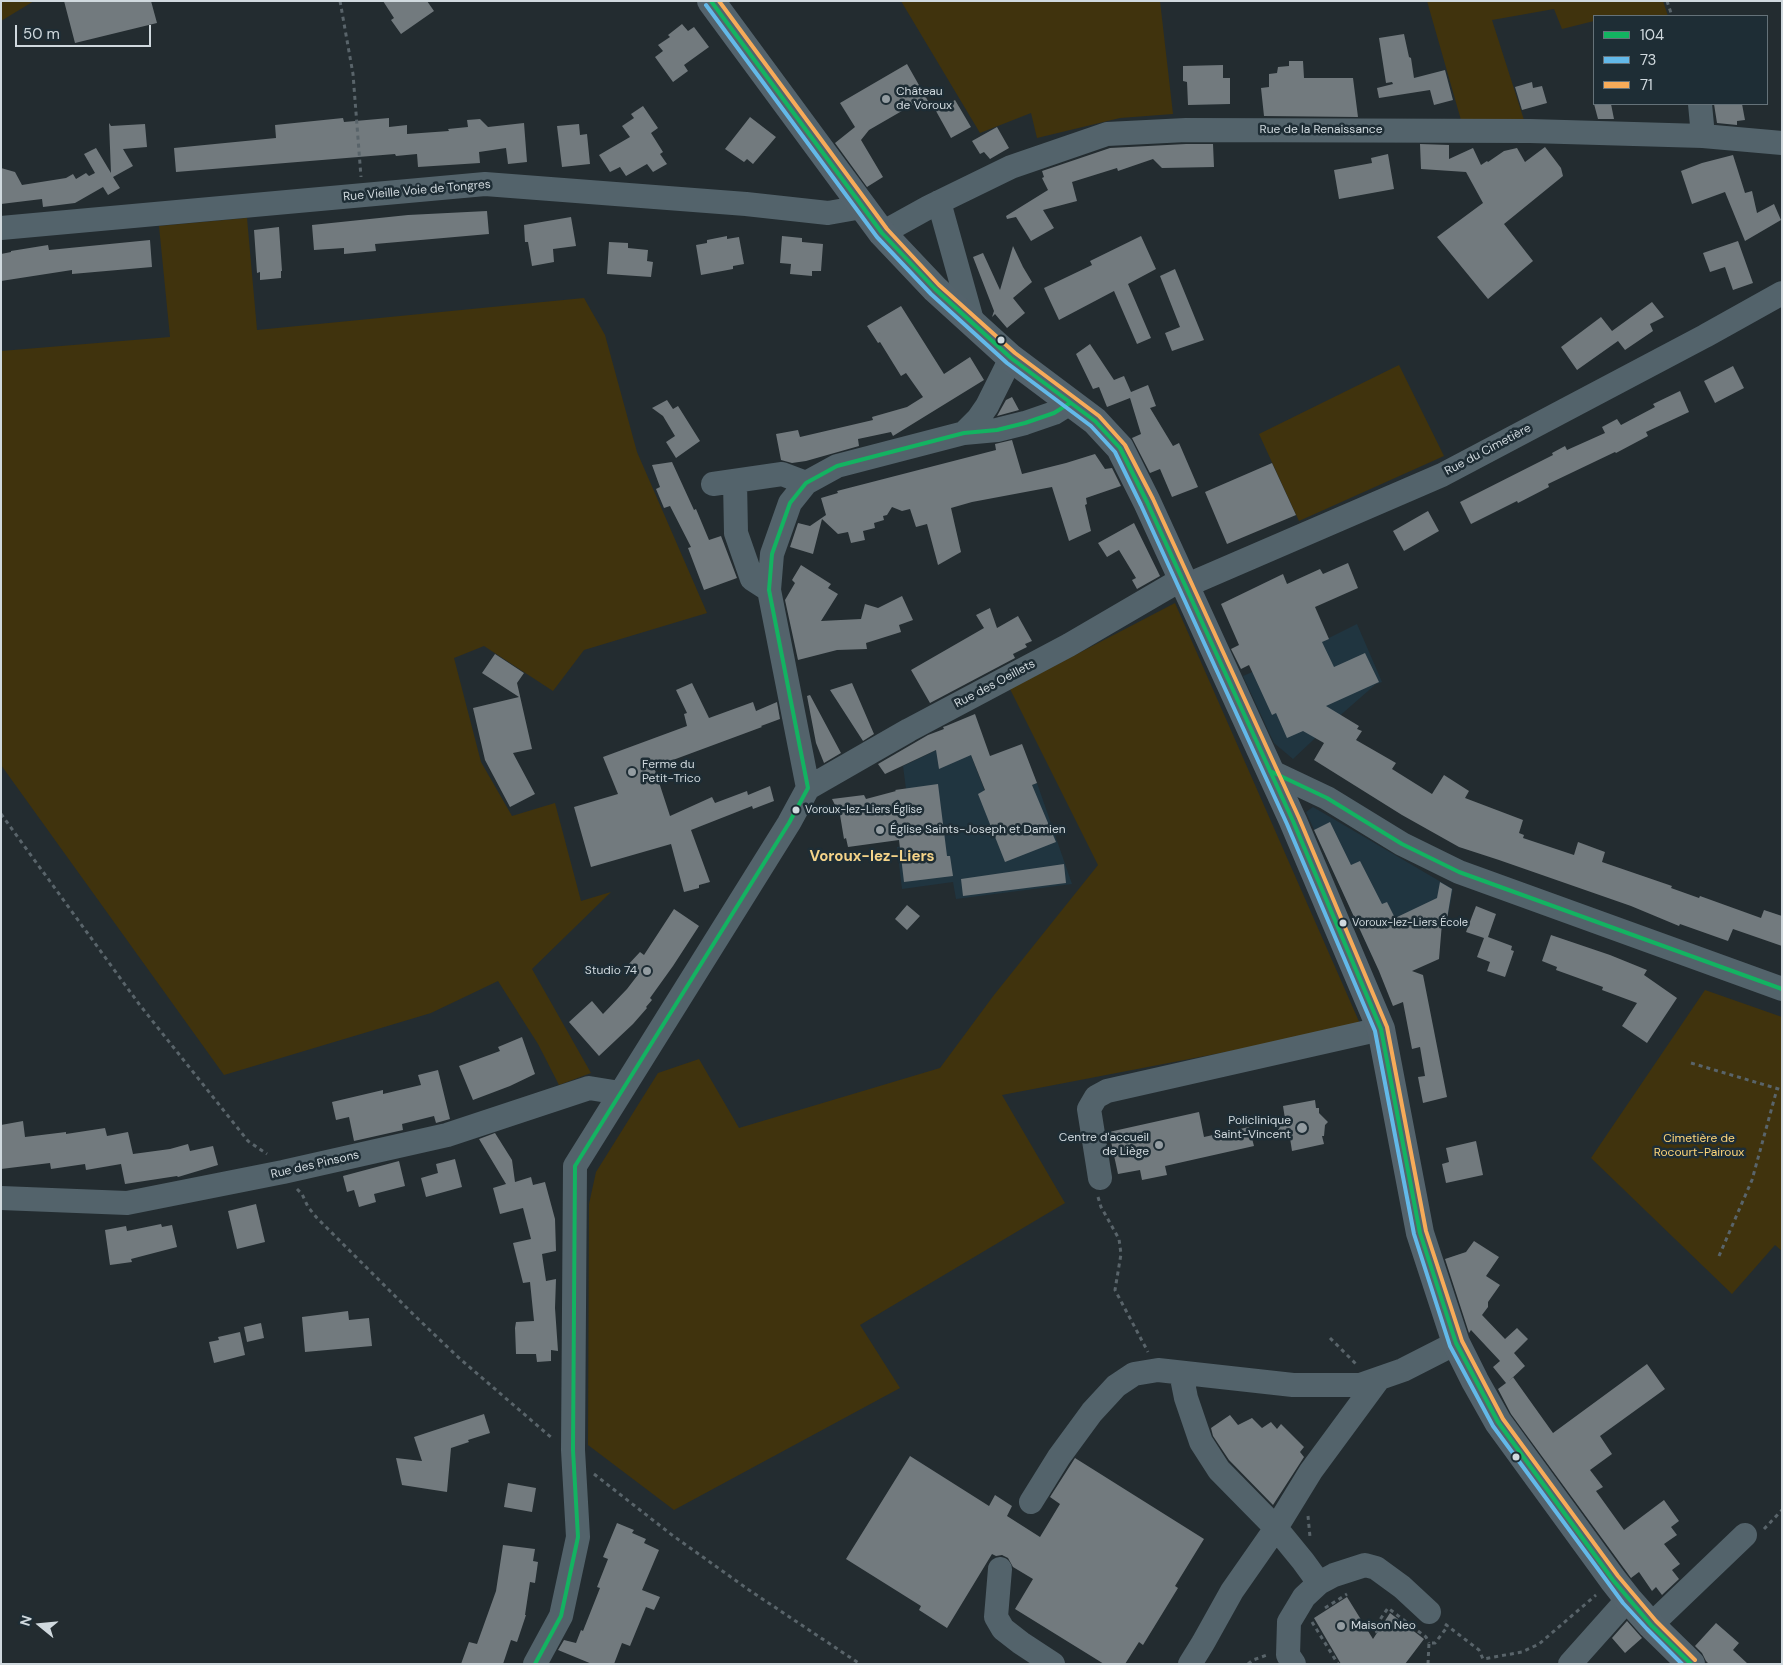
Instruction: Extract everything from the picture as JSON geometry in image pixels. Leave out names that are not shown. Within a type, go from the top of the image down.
[{"type":"main road","points":[[712,1],[882,233],[935,289],[1010,358],[1095,421],[1120,448],[1147,502],[1270,771],[1326,896],[1381,1029],[1420,1233],[1456,1343],[1498,1422],[1621,1589],[1651,1625],[1691,1664]]},
{"type":"street","points":[[1700,105],[1703,136]]},
{"type":"street","name":"Rue de la Renaissance","points":[[882,233],[939,202],[1011,167],[1107,134],[1196,130],[1530,131],[1703,136],[1782,143]]},
{"type":"street","name":"Rue Vieille Voie de Tongres","points":[[1,228],[485,184],[746,204],[828,213],[862,207]]},
{"type":"street","points":[[939,202],[973,324]]},
{"type":"street","name":"Rue du Cimetière","points":[[1183,582],[1442,475],[1782,293]]},
{"type":"street","points":[[964,433],[988,406],[1010,358]]},
{"type":"street","points":[[535,1664],[561,1616],[578,1537],[573,1458],[575,1166],[790,823],[808,788],[769,590],[772,554],[790,503],[806,482],[837,466],[964,433],[998,430],[1025,423],[1054,413],[1070,402]]},
{"type":"street","points":[[769,590],[752,579],[736,533],[724,482],[782,474],[806,482]]},
{"type":"street","name":"Rue des Oeillets","points":[[808,788],[934,716],[1183,582]]},
{"type":"street","points":[[1270,771],[1327,798],[1402,844],[1459,872],[1782,990]]},
{"type":"street","points":[[1100,1178],[1089,1109],[1096,1097],[1107,1091],[1381,1029]]},
{"type":"street","name":"Rue des Pinsons","points":[[1,1198],[127,1203],[283,1172],[447,1135],[589,1088],[620,1092]]},
{"type":"street","points":[[1031,1502],[1065,1449],[1092,1412],[1116,1386],[1134,1374],[1170,1372],[1294,1385],[1360,1385],[1403,1370],[1456,1343]]},
{"type":"street","points":[[1170,1372],[1186,1398],[1202,1442],[1219,1470],[1276,1528],[1304,1561],[1319,1583]]},
{"type":"street","points":[[1190,1664],[1232,1591],[1276,1528],[1311,1470],[1378,1380]]},
{"type":"street","points":[[1651,1625],[1745,1534]]},
{"type":"street","points":[[1294,1664],[1288,1655],[1289,1622],[1304,1598],[1319,1583],[1334,1575],[1366,1565],[1376,1568],[1402,1587],[1429,1612]]},
{"type":"street","points":[[1000,1569],[996,1616],[1003,1629],[1053,1664]]},
{"type":"street","points":[[1570,1664],[1621,1589]]},
{"type":"path","points":[[340,1],[353,74],[363,195]]},
{"type":"path","points":[[1667,1],[1672,15]]},
{"type":"path","points":[[1,814],[151,1019],[248,1141],[265,1152],[302,1194],[308,1208],[317,1218],[414,1315],[459,1358],[573,1458],[749,1590],[860,1664]]},
{"type":"path","points":[[1691,1063],[1782,1090]]},
{"type":"path","points":[[1719,1256],[1752,1180],[1777,1089]]},
{"type":"path","points":[[1100,1178],[1096,1188],[1101,1207],[1119,1239],[1121,1254],[1115,1290],[1170,1372]]},
{"type":"path","points":[[1330,1338],[1360,1369],[1378,1380]]},
{"type":"path","points":[[1322,1610],[1355,1589]]},
{"type":"path","points":[[1483,1659],[1532,1649],[1621,1589]]},
{"type":"path","points":[[1376,1634],[1374,1627],[1392,1603]]},
{"type":"path","points":[[1388,1608],[1426,1637],[1429,1643],[1428,1664]]},
{"type":"path","points":[[1429,1612],[1479,1650],[1484,1664]]},
{"type":"path","points":[[1312,1618],[1312,1622],[1338,1664]]},
{"type":"path","points":[[1429,1643],[1435,1642],[1448,1626]]},
{"type":"shaded area","points":[[1357,624],[1382,682],[1376,684],[1293,759],[1274,743],[1243,676],[1319,643]]},
{"type":"shaded area","points":[[964,737],[989,802],[1037,783],[1072,884],[956,899],[953,882],[902,889],[897,847],[925,844],[906,789],[903,766]]},
{"type":"shaded area","points":[[1313,807],[1453,889],[1447,921],[1372,956],[1306,812]]},
{"type":"green space","points":[[1,1],[34,1],[1,21]]},
{"type":"green space","points":[[901,1],[1160,1],[1173,114],[1120,118],[1037,138],[1031,113],[980,133]]},
{"type":"green space","points":[[1427,1],[1663,1],[1668,15],[1593,15],[1593,21],[1562,29],[1554,9],[1492,20],[1524,120],[1461,120]]},
{"type":"green space","points":[[247,218],[257,330],[584,298],[605,335],[637,452],[707,613],[584,650],[553,691],[484,646],[454,658],[481,762],[512,816],[555,803],[581,901],[611,892],[532,969],[591,1073],[559,1085],[538,1044],[498,981],[431,1013],[224,1075],[1,765],[1,351],[170,337],[159,226]]},
{"type":"green space","points":[[1399,365],[1444,456],[1299,521],[1259,434]]},
{"type":"green space","points":[[1175,603],[1361,1026],[1002,1095],[1065,1203],[860,1325],[900,1388],[674,1510],[588,1445],[589,1204],[596,1172],[658,1073],[699,1059],[739,1128],[940,1068],[994,995],[1098,865],[1010,689]]},
{"type":"green space","name":"Cimetière de Rocourt-Pairoux","points":[[1705,990],[1782,1017],[1782,1251],[1775,1245],[1732,1294],[1591,1158]]},
{"type":"building","points":[[64,1],[151,1],[157,23],[75,43]]},
{"type":"building","points":[[383,1],[427,1],[434,11],[401,34],[391,20],[394,18]]},
{"type":"building","points":[[682,24],[688,31],[694,27],[709,47],[684,65],[688,71],[673,82],[655,57],[663,51],[658,45],[670,37],[668,35]]},
{"type":"building","points":[[1404,34],[1409,57],[1411,58],[1414,78],[1445,70],[1453,100],[1434,105],[1430,90],[1379,98],[1377,88],[1393,84],[1392,82],[1386,83],[1379,38]]},
{"type":"building","points":[[1289,61],[1303,61],[1304,78],[1353,78],[1358,117],[1264,116],[1261,88],[1269,87],[1269,74],[1277,73],[1278,67],[1289,66]]},
{"type":"building","name":"Château de Voroux","points":[[907,64],[928,101],[914,104],[869,130],[861,140],[883,177],[867,187],[835,143],[855,127],[840,103]]},
{"type":"building","points":[[1223,65],[1223,78],[1230,78],[1230,104],[1188,105],[1187,82],[1183,81],[1183,66]]},
{"type":"building","points":[[1532,82],[1533,88],[1542,86],[1547,103],[1522,110],[1515,87]]},
{"type":"building","points":[[955,100],[971,127],[951,138],[936,111]]},
{"type":"building","points":[[1594,105],[1611,105],[1614,119],[1598,119]]},
{"type":"building","points":[[1714,105],[1742,105],[1745,120],[1737,121],[1737,125],[1717,123]]},
{"type":"building","points":[[643,106],[658,128],[651,133],[663,152],[660,154],[667,164],[653,172],[647,164],[626,176],[620,167],[610,172],[599,155],[630,137],[622,126],[634,118],[631,114]]},
{"type":"building","points":[[750,117],[776,137],[753,164],[747,159],[744,162],[725,149]]},
{"type":"building","points":[[343,118],[344,122],[389,118],[389,127],[407,125],[407,134],[449,131],[448,129],[468,127],[467,120],[480,119],[488,127],[524,123],[527,162],[508,164],[506,148],[479,152],[480,163],[418,167],[417,154],[396,156],[395,154],[176,172],[174,148],[276,138],[275,125]]},
{"type":"building","points":[[109,123],[111,126],[145,124],[147,147],[123,149],[133,166],[113,177],[120,188],[108,195],[103,187],[75,203],[43,207],[42,199],[1,204],[1,168],[15,172],[22,185],[66,178],[73,174],[76,179],[86,173],[89,176],[95,173],[84,154],[96,148],[111,173]]},
{"type":"building","points":[[579,124],[580,135],[587,134],[590,164],[562,167],[557,126]]},
{"type":"building","points":[[997,127],[1009,148],[990,159],[984,152],[980,154],[972,141]]},
{"type":"building","points":[[1213,144],[1214,167],[1162,168],[1153,159],[1118,171],[1117,168],[1072,182],[1077,201],[1043,210],[1054,228],[1031,241],[1016,217],[1007,219],[1006,216],[1048,190],[1042,178],[1044,177],[1042,171],[1110,148]]},
{"type":"building","points":[[1420,144],[1449,145],[1449,159],[1473,148],[1481,165],[1504,151],[1517,148],[1525,162],[1545,147],[1561,168],[1563,176],[1504,224],[1533,261],[1488,299],[1437,237],[1483,203],[1466,172],[1421,169]]},
{"type":"building","points":[[1388,154],[1394,189],[1339,199],[1334,170],[1372,163],[1371,158]]},
{"type":"building","points":[[1733,155],[1745,193],[1752,191],[1757,213],[1774,204],[1781,220],[1745,241],[1725,192],[1692,204],[1681,171]]},
{"type":"building","points":[[487,211],[489,234],[375,244],[376,251],[344,254],[344,248],[314,250],[312,225],[408,215]]},
{"type":"building","points":[[571,217],[576,246],[553,249],[554,262],[532,266],[528,242],[525,242],[524,225]]},
{"type":"building","points":[[279,227],[281,278],[260,280],[260,272],[257,273],[254,230]]},
{"type":"building","points":[[727,236],[727,239],[739,237],[744,264],[733,266],[733,269],[701,275],[696,245],[707,243],[707,240]]},
{"type":"building","points":[[782,236],[802,238],[802,242],[823,244],[821,271],[812,271],[812,276],[790,274],[791,264],[780,263]]},
{"type":"building","points":[[1141,236],[1156,269],[1128,284],[1151,338],[1137,344],[1114,291],[1059,320],[1044,288],[1092,265],[1090,261]]},
{"type":"building","points":[[150,240],[152,267],[72,274],[72,270],[1,281],[1,254],[11,251],[48,245],[49,250]]},
{"type":"building","points":[[1738,241],[1753,283],[1733,290],[1725,267],[1710,272],[1703,253]]},
{"type":"building","points":[[609,242],[628,243],[628,248],[648,250],[647,261],[653,262],[651,277],[607,274]]},
{"type":"building","points":[[1013,246],[1032,282],[1013,298],[1025,313],[1007,328],[995,314],[992,317],[994,311],[973,257],[983,253],[1000,290]]},
{"type":"building","points":[[1175,269],[1204,340],[1172,351],[1165,333],[1180,327],[1160,276]]},
{"type":"building","points":[[1652,302],[1664,317],[1650,324],[1653,331],[1625,350],[1618,341],[1577,370],[1561,347],[1601,317],[1612,331]]},
{"type":"building","points":[[901,306],[944,374],[970,357],[984,380],[893,436],[891,432],[858,439],[859,446],[806,461],[792,463],[781,460],[776,434],[798,430],[800,437],[873,420],[872,417],[907,407],[923,397],[906,373],[901,376],[880,342],[878,343],[867,326]]},
{"type":"building","points":[[1090,344],[1114,380],[1124,376],[1131,392],[1148,385],[1156,406],[1150,408],[1173,446],[1179,443],[1198,487],[1172,497],[1160,469],[1150,473],[1132,438],[1141,434],[1130,398],[1107,407],[1099,387],[1093,389],[1076,354]]},
{"type":"building","points":[[1733,366],[1744,388],[1715,403],[1704,381]]},
{"type":"building","points":[[1680,391],[1689,412],[1646,432],[1648,436],[1616,453],[1548,484],[1549,487],[1471,524],[1460,502],[1553,455],[1552,453],[1565,446],[1567,450],[1605,433],[1602,427],[1617,419],[1621,425],[1655,407],[1653,404]]},
{"type":"building","points":[[1012,397],[1019,410],[997,416],[1006,400]]},
{"type":"building","points":[[667,400],[673,409],[678,406],[700,441],[676,458],[666,442],[675,436],[663,416],[652,408]]},
{"type":"building","points":[[1012,440],[1022,474],[1095,454],[1105,469],[1112,468],[1121,486],[1086,498],[1087,504],[1085,505],[1091,531],[1069,541],[1052,487],[972,502],[951,508],[961,552],[938,565],[927,524],[916,527],[910,509],[902,511],[892,507],[887,515],[883,516],[884,520],[874,523],[875,528],[863,531],[865,540],[851,543],[848,532],[838,534],[822,519],[813,554],[790,547],[798,523],[810,526],[826,515],[821,498],[838,493],[837,491],[996,450],[995,444]]},
{"type":"building","points":[[672,462],[694,510],[696,509],[709,540],[721,536],[737,578],[704,590],[688,548],[691,547],[670,506],[664,508],[656,489],[660,487],[652,465]]},
{"type":"building","points":[[1272,463],[1296,515],[1227,544],[1205,492]]},
{"type":"building","points":[[1428,511],[1439,531],[1404,551],[1393,531]]},
{"type":"building","points":[[1134,523],[1160,576],[1137,589],[1132,580],[1136,578],[1119,550],[1107,557],[1098,543]]},
{"type":"building","points":[[1348,563],[1358,588],[1315,607],[1329,639],[1322,642],[1334,667],[1365,653],[1379,682],[1326,706],[1359,726],[1357,729],[1362,731],[1356,740],[1396,763],[1392,769],[1432,794],[1444,775],[1469,791],[1465,798],[1523,820],[1519,833],[1524,835],[1523,838],[1574,855],[1578,842],[1605,852],[1602,862],[1672,886],[1671,888],[1699,898],[1700,896],[1761,918],[1764,910],[1782,916],[1782,946],[1733,929],[1728,941],[1680,924],[1679,926],[1631,906],[1459,847],[1402,815],[1314,760],[1324,743],[1303,731],[1287,738],[1276,713],[1272,715],[1249,665],[1241,669],[1231,649],[1239,645],[1221,604],[1283,574],[1287,584],[1320,569],[1323,574]]},
{"type":"building","points":[[801,565],[831,584],[828,588],[838,594],[821,621],[861,619],[865,604],[878,608],[902,596],[913,620],[899,625],[901,632],[866,643],[867,649],[837,650],[798,660],[785,600],[795,583],[792,580]]},
{"type":"building","points":[[990,608],[997,628],[1018,616],[1032,641],[1025,644],[1027,647],[1013,654],[1015,658],[930,703],[911,670],[984,628],[976,615]]},
{"type":"building","points":[[495,654],[524,673],[517,683],[532,749],[513,753],[535,794],[510,807],[485,760],[473,708],[519,697],[482,673]]},
{"type":"building","name":"Ferme du Petit-Trico","points":[[692,683],[709,718],[753,702],[756,711],[777,702],[780,719],[654,767],[670,816],[712,797],[715,803],[747,791],[748,795],[770,786],[774,801],[753,809],[752,806],[691,830],[710,882],[699,885],[699,888],[684,892],[671,844],[591,867],[574,807],[618,794],[603,757],[687,726],[684,714],[687,713],[676,690]]},
{"type":"building","points":[[852,683],[874,734],[863,741],[830,690]]},
{"type":"building","points":[[810,695],[841,753],[824,763],[816,743],[807,696]]},
{"type":"building","points":[[975,714],[990,756],[1022,744],[1037,783],[1032,785],[1056,842],[1005,862],[978,794],[985,790],[971,755],[939,769],[936,750],[885,774],[878,764],[928,735],[944,729],[943,727]]},
{"type":"building","points":[[938,784],[947,856],[950,856],[953,876],[904,882],[899,840],[848,847],[846,838],[844,839],[840,815],[832,799],[864,795],[866,799],[895,790]]},
{"type":"building","points":[[1330,822],[1351,865],[1360,861],[1382,904],[1387,902],[1395,918],[1437,898],[1440,882],[1452,889],[1446,925],[1442,923],[1439,959],[1412,971],[1423,975],[1447,1097],[1423,1103],[1418,1077],[1425,1076],[1420,1047],[1412,1049],[1403,1002],[1393,1006],[1379,971],[1314,830]]},
{"type":"building","points":[[1064,864],[1066,883],[963,896],[961,879]]},
{"type":"building","points":[[907,905],[920,916],[907,930],[895,919]]},
{"type":"building","points":[[1476,906],[1496,914],[1488,937],[1512,946],[1511,950],[1514,951],[1505,977],[1487,971],[1490,962],[1477,957],[1484,938],[1466,932]]},
{"type":"building","points":[[674,909],[699,926],[650,998],[652,1000],[647,1008],[599,1056],[569,1022],[592,1001],[603,1014],[627,989],[637,976],[626,967],[640,952],[644,955]]},
{"type":"building","points":[[1551,935],[1647,970],[1644,975],[1677,998],[1647,1043],[1622,1026],[1637,1003],[1602,990],[1603,987],[1556,970],[1557,967],[1542,961]]},
{"type":"building","points":[[522,1037],[535,1074],[473,1100],[459,1066],[500,1051],[498,1047]]},
{"type":"building","points":[[438,1070],[450,1119],[436,1123],[434,1116],[402,1124],[403,1130],[354,1141],[349,1117],[336,1120],[332,1102],[383,1090],[383,1094],[421,1085],[418,1075]]},
{"type":"building","name":"Policlinique Saint-Vincent","points":[[1315,1100],[1316,1108],[1319,1108],[1319,1113],[1328,1122],[1325,1125],[1324,1136],[1322,1136],[1324,1144],[1292,1151],[1290,1138],[1278,1130],[1285,1119],[1283,1106]]},
{"type":"building","name":"Centre d'accueil de Liège","points":[[1199,1112],[1204,1137],[1249,1127],[1254,1146],[1165,1166],[1167,1175],[1142,1180],[1140,1170],[1118,1174],[1109,1132]]},
{"type":"building","points":[[23,1121],[25,1137],[66,1132],[66,1134],[105,1128],[107,1136],[128,1132],[133,1154],[170,1149],[188,1144],[190,1151],[213,1146],[218,1165],[178,1177],[125,1184],[121,1164],[86,1170],[85,1164],[51,1169],[50,1163],[1,1169],[1,1125]]},
{"type":"building","points":[[495,1133],[512,1160],[515,1182],[531,1177],[533,1185],[545,1182],[555,1219],[556,1251],[542,1254],[546,1281],[556,1279],[555,1308],[558,1351],[551,1350],[551,1361],[537,1362],[536,1354],[516,1354],[516,1322],[534,1321],[530,1282],[523,1283],[513,1243],[531,1239],[523,1208],[500,1214],[493,1188],[506,1184],[479,1139]]},
{"type":"building","points":[[1476,1141],[1483,1175],[1446,1183],[1442,1164],[1449,1162],[1446,1148]]},
{"type":"building","points":[[455,1159],[462,1187],[426,1197],[421,1178],[438,1173],[436,1164]]},
{"type":"building","points":[[399,1161],[405,1186],[374,1194],[376,1202],[359,1207],[354,1190],[347,1192],[343,1176]]},
{"type":"building","points":[[256,1204],[265,1242],[237,1249],[228,1211]]},
{"type":"building","points":[[161,1224],[162,1227],[172,1225],[177,1247],[131,1259],[132,1262],[110,1265],[105,1230],[126,1226],[127,1231]]},
{"type":"building","points":[[1474,1241],[1499,1257],[1486,1276],[1500,1285],[1488,1302],[1488,1307],[1482,1315],[1505,1339],[1517,1328],[1528,1339],[1514,1353],[1525,1366],[1513,1377],[1553,1433],[1647,1364],[1665,1389],[1600,1436],[1612,1454],[1590,1470],[1603,1487],[1596,1491],[1624,1530],[1664,1500],[1679,1521],[1671,1527],[1677,1535],[1664,1544],[1680,1564],[1672,1570],[1679,1579],[1662,1595],[1656,1587],[1652,1591],[1639,1572],[1631,1578],[1511,1414],[1498,1389],[1506,1383],[1493,1367],[1500,1361],[1471,1330],[1469,1333],[1445,1259],[1466,1252]]},
{"type":"building","points":[[348,1311],[349,1320],[369,1318],[372,1346],[305,1352],[302,1317]]},
{"type":"building","points":[[261,1323],[264,1338],[247,1342],[244,1327]]},
{"type":"building","points":[[240,1332],[245,1355],[214,1363],[209,1342],[219,1340],[218,1337]]},
{"type":"building","points":[[484,1414],[490,1433],[451,1448],[447,1492],[402,1485],[396,1458],[422,1461],[414,1437]]},
{"type":"building","points":[[1230,1415],[1238,1425],[1252,1418],[1262,1428],[1271,1422],[1277,1429],[1281,1424],[1304,1447],[1300,1452],[1304,1457],[1273,1505],[1229,1460],[1213,1436],[1211,1428]]},
{"type":"building","points":[[910,1456],[989,1506],[995,1495],[1012,1506],[1007,1516],[1040,1537],[1060,1504],[1050,1497],[1075,1458],[1204,1539],[1175,1586],[1178,1588],[1143,1645],[1139,1642],[1125,1664],[1104,1664],[1015,1609],[1033,1579],[1013,1567],[1008,1558],[1002,1555],[996,1556],[992,1554],[947,1628],[919,1610],[921,1606],[846,1559]]},
{"type":"building","points":[[508,1483],[536,1488],[532,1512],[504,1507]]},
{"type":"building","points":[[617,1523],[634,1530],[632,1533],[646,1539],[644,1543],[659,1550],[642,1590],[660,1597],[654,1610],[646,1607],[630,1646],[622,1643],[614,1664],[592,1664],[558,1650],[564,1640],[576,1643],[581,1630],[583,1631],[600,1588],[597,1587],[608,1559],[603,1557]]},
{"type":"building","points":[[503,1545],[535,1549],[533,1561],[538,1562],[535,1583],[530,1582],[526,1615],[517,1642],[511,1640],[503,1664],[461,1664],[469,1642],[477,1644],[496,1591]]},
{"type":"building","name":"Maison Neo","points":[[1347,1597],[1373,1639],[1390,1613],[1424,1639],[1405,1664],[1341,1664],[1314,1618]]},
{"type":"building","points":[[1627,1621],[1642,1638],[1625,1653],[1612,1638]]},
{"type":"building","points":[[1716,1623],[1739,1643],[1733,1650],[1748,1664],[1709,1664],[1706,1661],[1702,1653],[1695,1646]]},
{"type":"transit line","name":"104","points":[[711,1],[882,233],[935,289],[1011,358],[1095,421],[1120,448],[1147,502],[1293,821],[1381,1029],[1420,1233],[1456,1343],[1498,1422],[1613,1580],[1651,1625],[1691,1664]]},
{"type":"transit line","name":"71","points":[[719,1],[887,229],[939,285],[1015,353],[1099,416],[1125,445],[1153,499],[1299,818],[1387,1027],[1426,1231],[1462,1341],[1503,1419],[1618,1576],[1656,1621],[1695,1660]]},
{"type":"transit line","name":"73","points":[[706,5],[877,237],[931,294],[1007,363],[1091,426],[1115,452],[1287,824],[1375,1031],[1414,1234],[1450,1346],[1493,1426],[1623,1603],[1682,1664]]},
{"type":"transit line","name":"104","points":[[535,1664],[561,1616],[578,1537],[573,1450],[575,1166],[789,823],[808,788],[769,590],[772,554],[790,503],[806,483],[837,466],[964,433],[997,430],[1025,423],[1054,413],[1070,403]]},
{"type":"transit line","name":"104","points":[[1270,771],[1327,798],[1402,844],[1459,872],[1782,989]]},
{"type":"place","name":"Château de Voroux","points":[[886,99]]},
{"type":"place","name":"Ferme du Petit-Trico","points":[[632,772]]},
{"type":"place","name":"Voroux-lez-Liers Église","points":[[796,810]]},
{"type":"place","name":"Église Saints-Joseph et Damien","points":[[880,830]]},
{"type":"place","name":"Voroux-lez-Liers École","points":[[1343,923]]},
{"type":"place","name":"Studio 74","points":[[647,971]]},
{"type":"place","name":"Policlinique Saint-Vincent","points":[[1302,1128]]},
{"type":"place","name":"Centre d'accueil de Liège","points":[[1159,1145]]},
{"type":"place","name":"Maison Neo","points":[[1341,1626]]},
{"type":"district","name":"Voroux-lez-Liers","points":[[872,857]]}]
